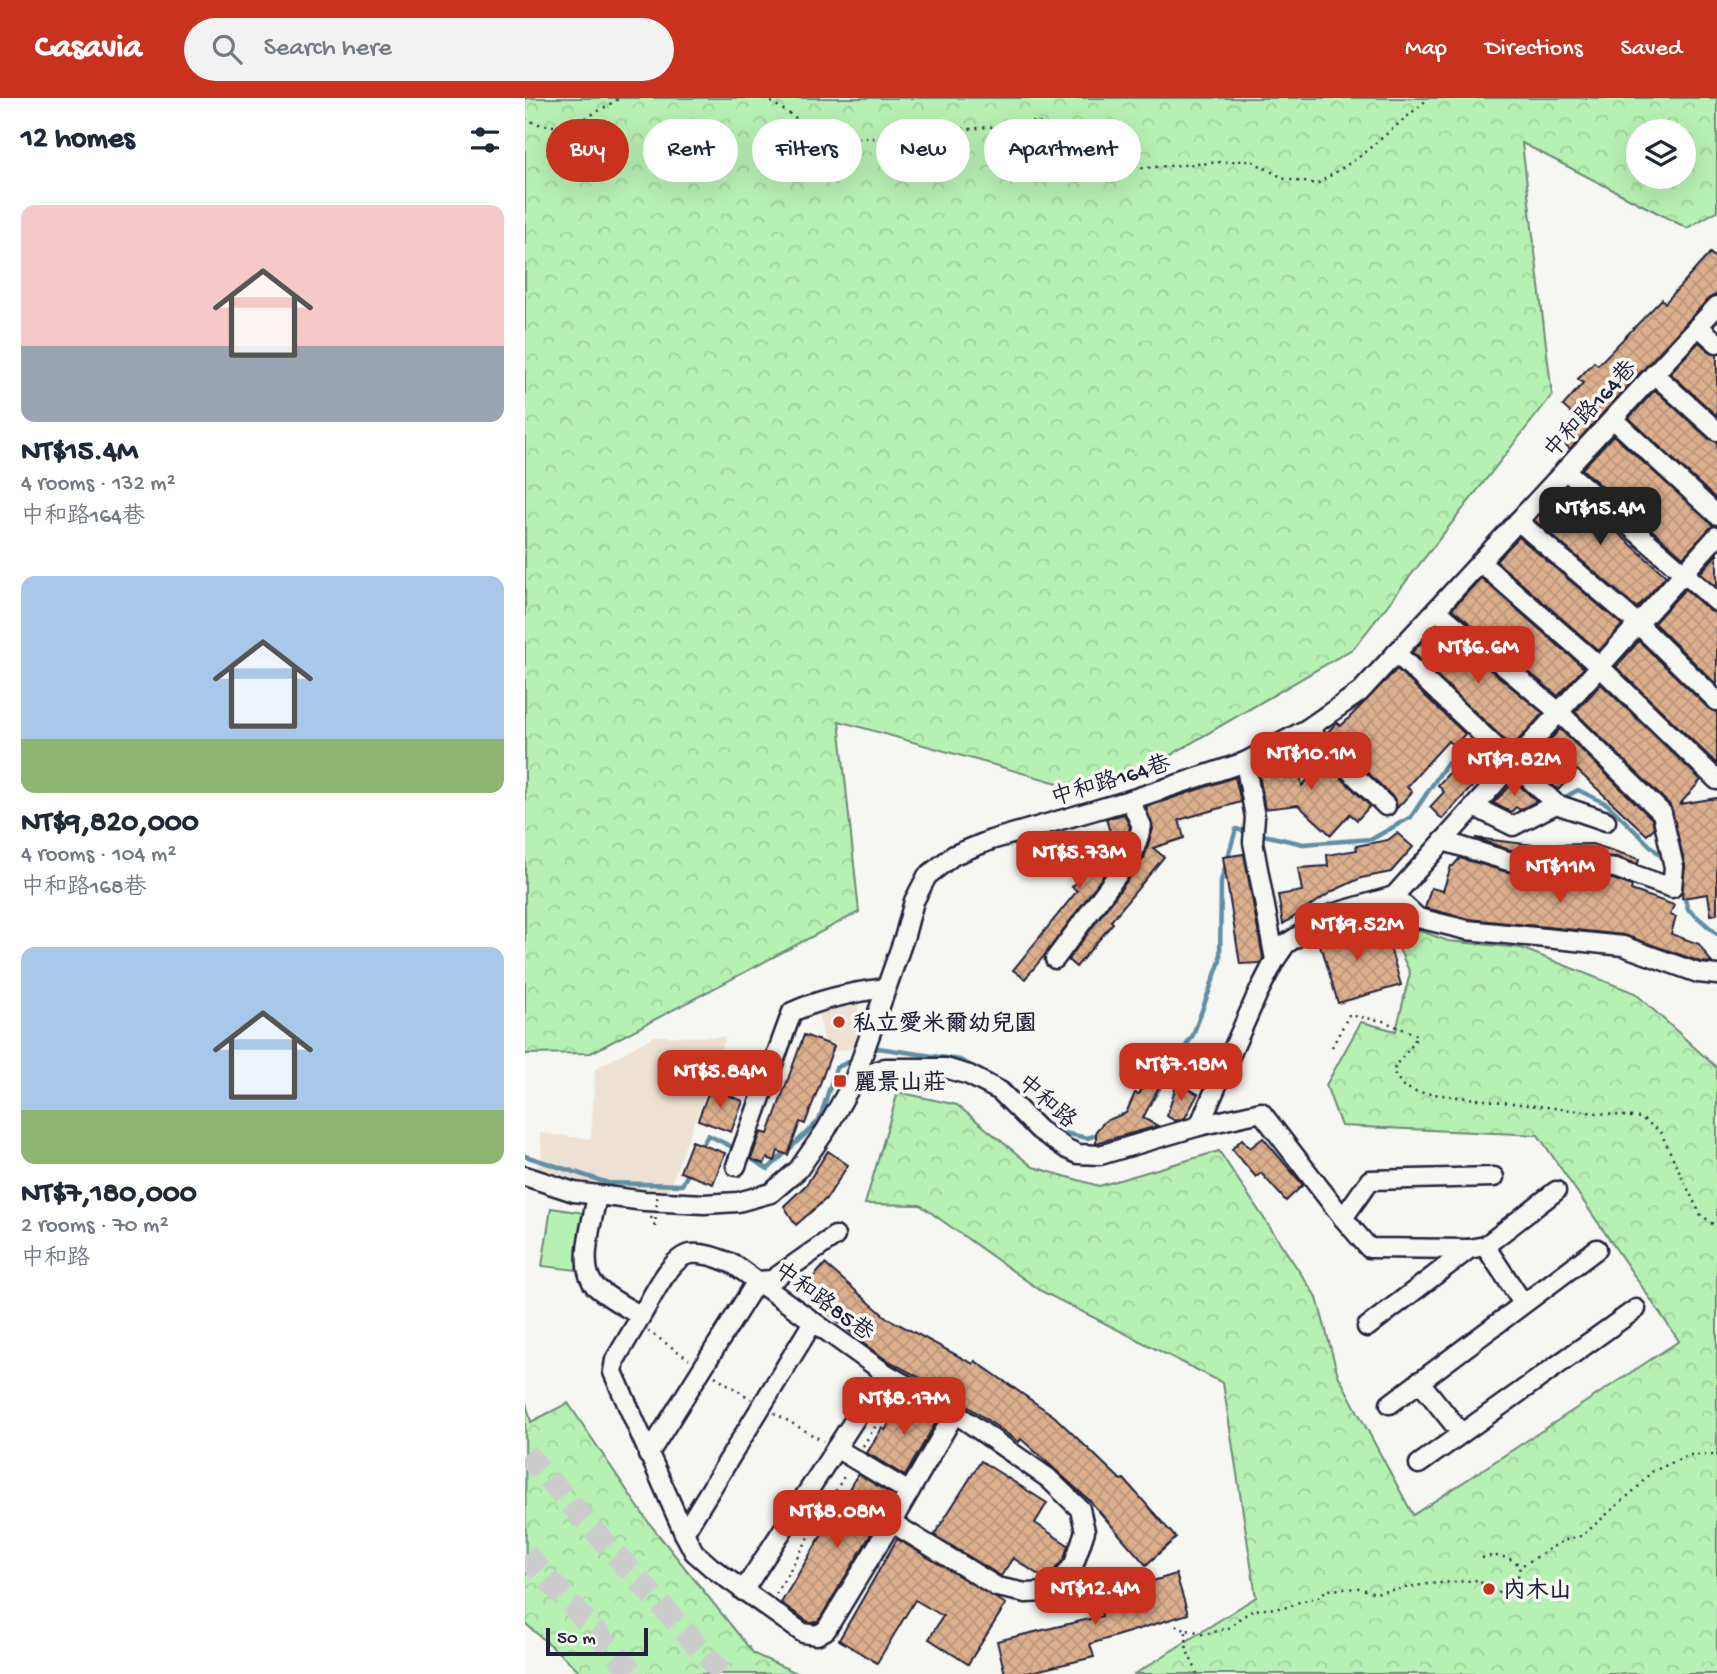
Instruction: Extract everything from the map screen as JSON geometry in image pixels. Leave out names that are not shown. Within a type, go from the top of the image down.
[{"type":"street","name":"中和路164巷","points":[[856,1073],[915,901],[927,876],[954,855],[991,840],[1130,800],[1245,762],[1307,729],[1360,692],[1717,306]]},
{"type":"street","points":[[1698,326],[1717,343]]},
{"type":"street","points":[[1654,374],[1717,431]]},
{"type":"street","points":[[1613,419],[1717,515]]},
{"type":"street","points":[[1565,470],[1717,603]]},
{"type":"street","points":[[1518,522],[1639,624],[1717,701]]},
{"type":"street","points":[[1199,1126],[1275,960],[1286,944],[1332,914],[1394,896],[1717,536]]},
{"type":"street","points":[[1480,562],[1600,667],[1717,780]]},
{"type":"street","points":[[1436,610],[1560,713],[1662,813],[1674,867],[1672,888],[1615,868],[1508,861],[1443,841]]},
{"type":"street","points":[[1396,653],[1551,800],[1606,821]]},
{"type":"street","points":[[1307,729],[1386,807]]},
{"type":"street","points":[[1245,762],[1255,817],[1253,842],[1275,960]]},
{"type":"street","points":[[1055,959],[1133,854],[1142,826],[1130,800]]},
{"type":"street","points":[[1475,807],[1513,826],[1551,800]]},
{"type":"street","points":[[1394,896],[1418,918],[1467,930],[1623,946],[1698,973],[1717,975]]},
{"type":"street","points":[[737,1164],[792,1012],[816,1001],[886,988]]},
{"type":"street","name":"中和路","points":[[856,1073],[885,1068],[945,1068],[969,1075],[1000,1091],[1039,1130],[1078,1154],[1100,1155],[1199,1126],[1261,1112],[1343,1219]]},
{"type":"street","points":[[525,1175],[574,1192],[597,1196],[704,1204],[739,1202],[771,1193],[798,1170],[827,1130],[856,1073]]},
{"type":"street","points":[[1477,1247],[1369,1248],[1343,1219],[1370,1180],[1495,1177]]},
{"type":"street","points":[[1367,1328],[1556,1191]]},
{"type":"street","points":[[597,1196],[586,1261],[587,1273],[600,1290],[639,1320]]},
{"type":"street","points":[[648,1455],[757,1281],[772,1279],[835,1236]]},
{"type":"street","points":[[1477,1247],[1523,1303]]},
{"type":"street","points":[[1390,1404],[1597,1249]]},
{"type":"street","name":"中和路85巷","points":[[689,1254],[712,1255],[733,1264],[885,1373],[955,1413],[1048,1478],[1080,1509],[1085,1531],[1074,1564],[1057,1586],[1048,1592],[1026,1593],[997,1587],[899,1527],[890,1525],[826,1630],[817,1635],[803,1633],[767,1609],[694,1552],[684,1533],[613,1372],[615,1360],[639,1320],[673,1263],[689,1254]]},
{"type":"street","points":[[1419,1464],[1636,1309]]},
{"type":"street","points":[[684,1533],[813,1322]]},
{"type":"street","points":[[743,1591],[885,1373]]},
{"type":"street","points":[[1419,1381],[1461,1433]]},
{"type":"street","points":[[890,1525],[955,1413]]},
{"type":"street","points":[[836,1448],[909,1492]]},
{"type":"path","points":[[525,119],[536,124],[573,125],[620,98]]},
{"type":"path","points":[[765,98],[827,138],[874,138],[922,129],[970,129],[1036,122],[1142,168],[1250,160],[1285,179],[1317,184],[1395,130],[1429,98]]},
{"type":"path","points":[[1332,1047],[1349,1014],[1383,1021],[1417,1035],[1413,1047],[1395,1065],[1393,1072],[1403,1086],[1416,1092],[1641,1118],[1660,1131],[1700,1214],[1717,1227]]},
{"type":"path","points":[[655,1227],[658,1190]]},
{"type":"path","points":[[639,1320],[702,1368],[762,1407],[836,1448]]},
{"type":"path","points":[[767,1609],[855,1458],[903,1382]]},
{"type":"path","points":[[1520,1566],[1535,1560],[1570,1537],[1582,1536],[1638,1487],[1651,1472],[1689,1455],[1717,1455]]},
{"type":"path","points":[[1482,1558],[1492,1555],[1514,1560],[1520,1566]]},
{"type":"path","points":[[1176,1626],[1203,1635],[1231,1627],[1253,1610],[1290,1607],[1318,1597],[1327,1590],[1359,1588],[1375,1593],[1427,1584],[1479,1580],[1488,1590],[1502,1593],[1517,1581],[1520,1566]]},
{"type":"path","points":[[1185,1630],[1188,1639],[1186,1648],[1195,1663],[1197,1674]]},
{"type":"shaded area","name":"私立愛米爾幼兒園","points":[[847,993],[859,1005],[855,1048],[834,1052],[824,1040],[816,1001]]},
{"type":"shaded area","points":[[654,1036],[726,1037],[668,1192],[659,1190],[658,1195],[576,1185],[536,1170],[542,1155],[540,1133],[591,1139],[595,1069]]},
{"type":"green space","points":[[525,98],[1717,98],[1717,211],[1687,228],[1522,143],[1552,395],[1354,648],[1128,780],[1068,786],[839,721],[859,912],[591,1053],[525,1054]]},
{"type":"green space","points":[[1385,918],[1448,941],[1521,948],[1635,993],[1717,1068],[1717,1674],[1135,1674],[1256,1597],[1223,1383],[1041,1291],[920,1205],[865,1204],[898,1092],[957,1105],[1033,1167],[1099,1186],[1219,1151],[1317,1298],[1338,1375],[1413,1515],[1679,1341],[1538,1135],[1341,1126],[1326,1085],[1361,1022],[1396,1031],[1410,973]]},
{"type":"green space","points":[[551,1208],[584,1213],[576,1270],[542,1266]]},
{"type":"green space","points":[[525,1399],[531,1422],[568,1403],[649,1523],[754,1654],[799,1674],[583,1674],[526,1624]]},
{"type":"building","points":[[1710,253],[1717,259],[1717,295],[1709,298],[1570,449],[1565,444],[1566,427],[1575,417],[1563,406],[1583,383],[1578,379],[1594,362],[1598,365],[1662,299],[1665,303]]},
{"type":"building","points":[[1699,342],[1710,352],[1717,354],[1717,416],[1670,373]]},
{"type":"building","points":[[1655,390],[1709,439],[1717,442],[1717,500],[1629,418]]},
{"type":"building","points":[[1613,435],[1713,525],[1683,557],[1582,469]]},
{"type":"building","points":[[1566,486],[1666,576],[1637,608],[1534,520]]},
{"type":"building","points":[[1519,537],[1622,625],[1599,651],[1496,561]]},
{"type":"building","points":[[1717,554],[1717,587],[1700,573]]},
{"type":"building","points":[[1481,578],[1584,668],[1558,696],[1452,609]]},
{"type":"building","points":[[1685,589],[1710,611],[1717,613],[1717,685],[1654,623]]},
{"type":"building","points":[[1437,626],[1543,713],[1512,747],[1412,652]]},
{"type":"building","points":[[1639,641],[1709,709],[1717,712],[1717,764],[1616,667]]},
{"type":"building","points":[[1397,669],[1465,734],[1454,746],[1448,741],[1407,787],[1412,792],[1397,808],[1394,798],[1327,733],[1337,722],[1341,726]]},
{"type":"building","points":[[1601,684],[1701,780],[1680,804],[1717,798],[1717,914],[1711,915],[1708,894],[1682,898],[1685,865],[1670,805],[1575,712]]},
{"type":"building","points":[[1560,729],[1652,819],[1654,828],[1647,835],[1577,770],[1558,790],[1529,763]]},
{"type":"building","points":[[1297,752],[1302,786],[1324,761],[1370,806],[1357,820],[1350,814],[1331,835],[1298,805],[1265,809],[1258,768]]},
{"type":"building","points":[[1463,758],[1482,776],[1442,819],[1430,807],[1444,792],[1438,785]]},
{"type":"building","points":[[1235,777],[1241,802],[1179,820],[1184,838],[1153,848],[1164,857],[1076,967],[1068,960],[1144,858],[1153,829],[1146,807]]},
{"type":"building","points":[[1515,781],[1536,801],[1520,810],[1516,807],[1511,812],[1493,803]]},
{"type":"building","points":[[1124,814],[1130,827],[1123,849],[1025,979],[1013,970],[1077,891],[1072,887],[1087,870],[1082,865],[1110,832],[1106,819]]},
{"type":"building","points":[[1397,833],[1413,847],[1391,872],[1361,878],[1333,891],[1283,924],[1278,895],[1302,891],[1298,868],[1328,866],[1327,855],[1357,850],[1356,846],[1388,840]]},
{"type":"building","points":[[1475,838],[1534,845],[1592,844],[1639,859],[1638,864],[1616,857],[1510,850]]},
{"type":"building","points":[[1244,854],[1263,958],[1261,963],[1240,964],[1223,857]]},
{"type":"building","points":[[1460,858],[1507,872],[1613,879],[1632,886],[1631,890],[1674,905],[1670,915],[1676,917],[1671,934],[1699,944],[1712,963],[1701,962],[1624,935],[1469,919],[1425,908],[1431,888],[1443,891],[1451,866]]},
{"type":"building","points":[[1356,919],[1351,924],[1358,945],[1387,937],[1401,985],[1338,1003],[1323,952],[1315,939],[1337,924]]},
{"type":"building","points":[[804,1035],[834,1046],[805,1124],[800,1122],[788,1155],[778,1151],[775,1161],[767,1158],[764,1164],[751,1159],[761,1132],[768,1134]]},
{"type":"building","points":[[1152,1071],[1164,1077],[1143,1118],[1158,1126],[1096,1143],[1096,1131],[1105,1121],[1126,1113],[1135,1093],[1139,1094]]},
{"type":"building","points":[[1177,1083],[1198,1094],[1185,1118],[1175,1121],[1167,1116]]},
{"type":"building","points":[[710,1088],[743,1101],[731,1132],[698,1120]]},
{"type":"building","points":[[1263,1138],[1303,1185],[1286,1201],[1261,1173],[1256,1177],[1232,1149],[1242,1139],[1250,1148]]},
{"type":"building","points":[[692,1141],[725,1153],[713,1184],[680,1172]]},
{"type":"building","points":[[828,1151],[848,1165],[827,1198],[796,1225],[784,1206],[806,1185]]},
{"type":"building","points":[[825,1264],[887,1318],[973,1364],[975,1361],[1054,1416],[1121,1480],[1124,1479],[1176,1538],[1146,1565],[1089,1500],[1021,1439],[1019,1442],[950,1394],[885,1359],[802,1290]]},
{"type":"building","points":[[905,1398],[939,1417],[905,1476],[867,1453]]},
{"type":"building","points":[[981,1461],[1047,1503],[1035,1523],[1068,1545],[1064,1559],[1046,1580],[1013,1558],[1001,1576],[934,1535]]},
{"type":"building","points":[[858,1474],[894,1496],[818,1622],[810,1623],[781,1603]]},
{"type":"building","points":[[897,1539],[1006,1604],[968,1664],[929,1639],[943,1616],[915,1600],[877,1663],[839,1640]]},
{"type":"building","points":[[1176,1574],[1188,1614],[1090,1644],[1094,1657],[1023,1674],[1005,1674],[997,1641],[1102,1616],[1097,1598]]},
{"type":"waterway","points":[[1259,834],[1303,844],[1372,839],[1411,817],[1447,763],[1488,766],[1488,773]]},
{"type":"waterway","points":[[1560,800],[1578,790],[1607,804],[1664,859]]},
{"type":"waterway","points":[[1153,1098],[1193,1035],[1220,961],[1221,881],[1236,829],[1251,833]]},
{"type":"waterway","points":[[1680,883],[1688,909],[1717,934]]},
{"type":"waterway","points":[[868,1053],[878,1048],[960,1060],[1008,1085],[1033,1112]]},
{"type":"waterway","points":[[745,1155],[768,1169],[819,1121],[836,1068],[854,1059]]},
{"type":"waterway","points":[[1051,1130],[1087,1138],[1100,1134]]},
{"type":"waterway","points":[[700,1150],[708,1135],[738,1150]]},
{"type":"waterway","points":[[525,1156],[608,1183],[682,1185],[690,1170]]},
{"type":"tunnel","points":[[525,1453],[723,1674]]},
{"type":"tunnel","points":[[525,1554],[634,1674]]},
{"type":"place","name":"私立愛米爾幼兒園","points":[[839,1022]]},
{"type":"place","name":"麗景山莊","points":[[840,1081]]},
{"type":"place","name":"內木山","points":[[1489,1589]]}]
